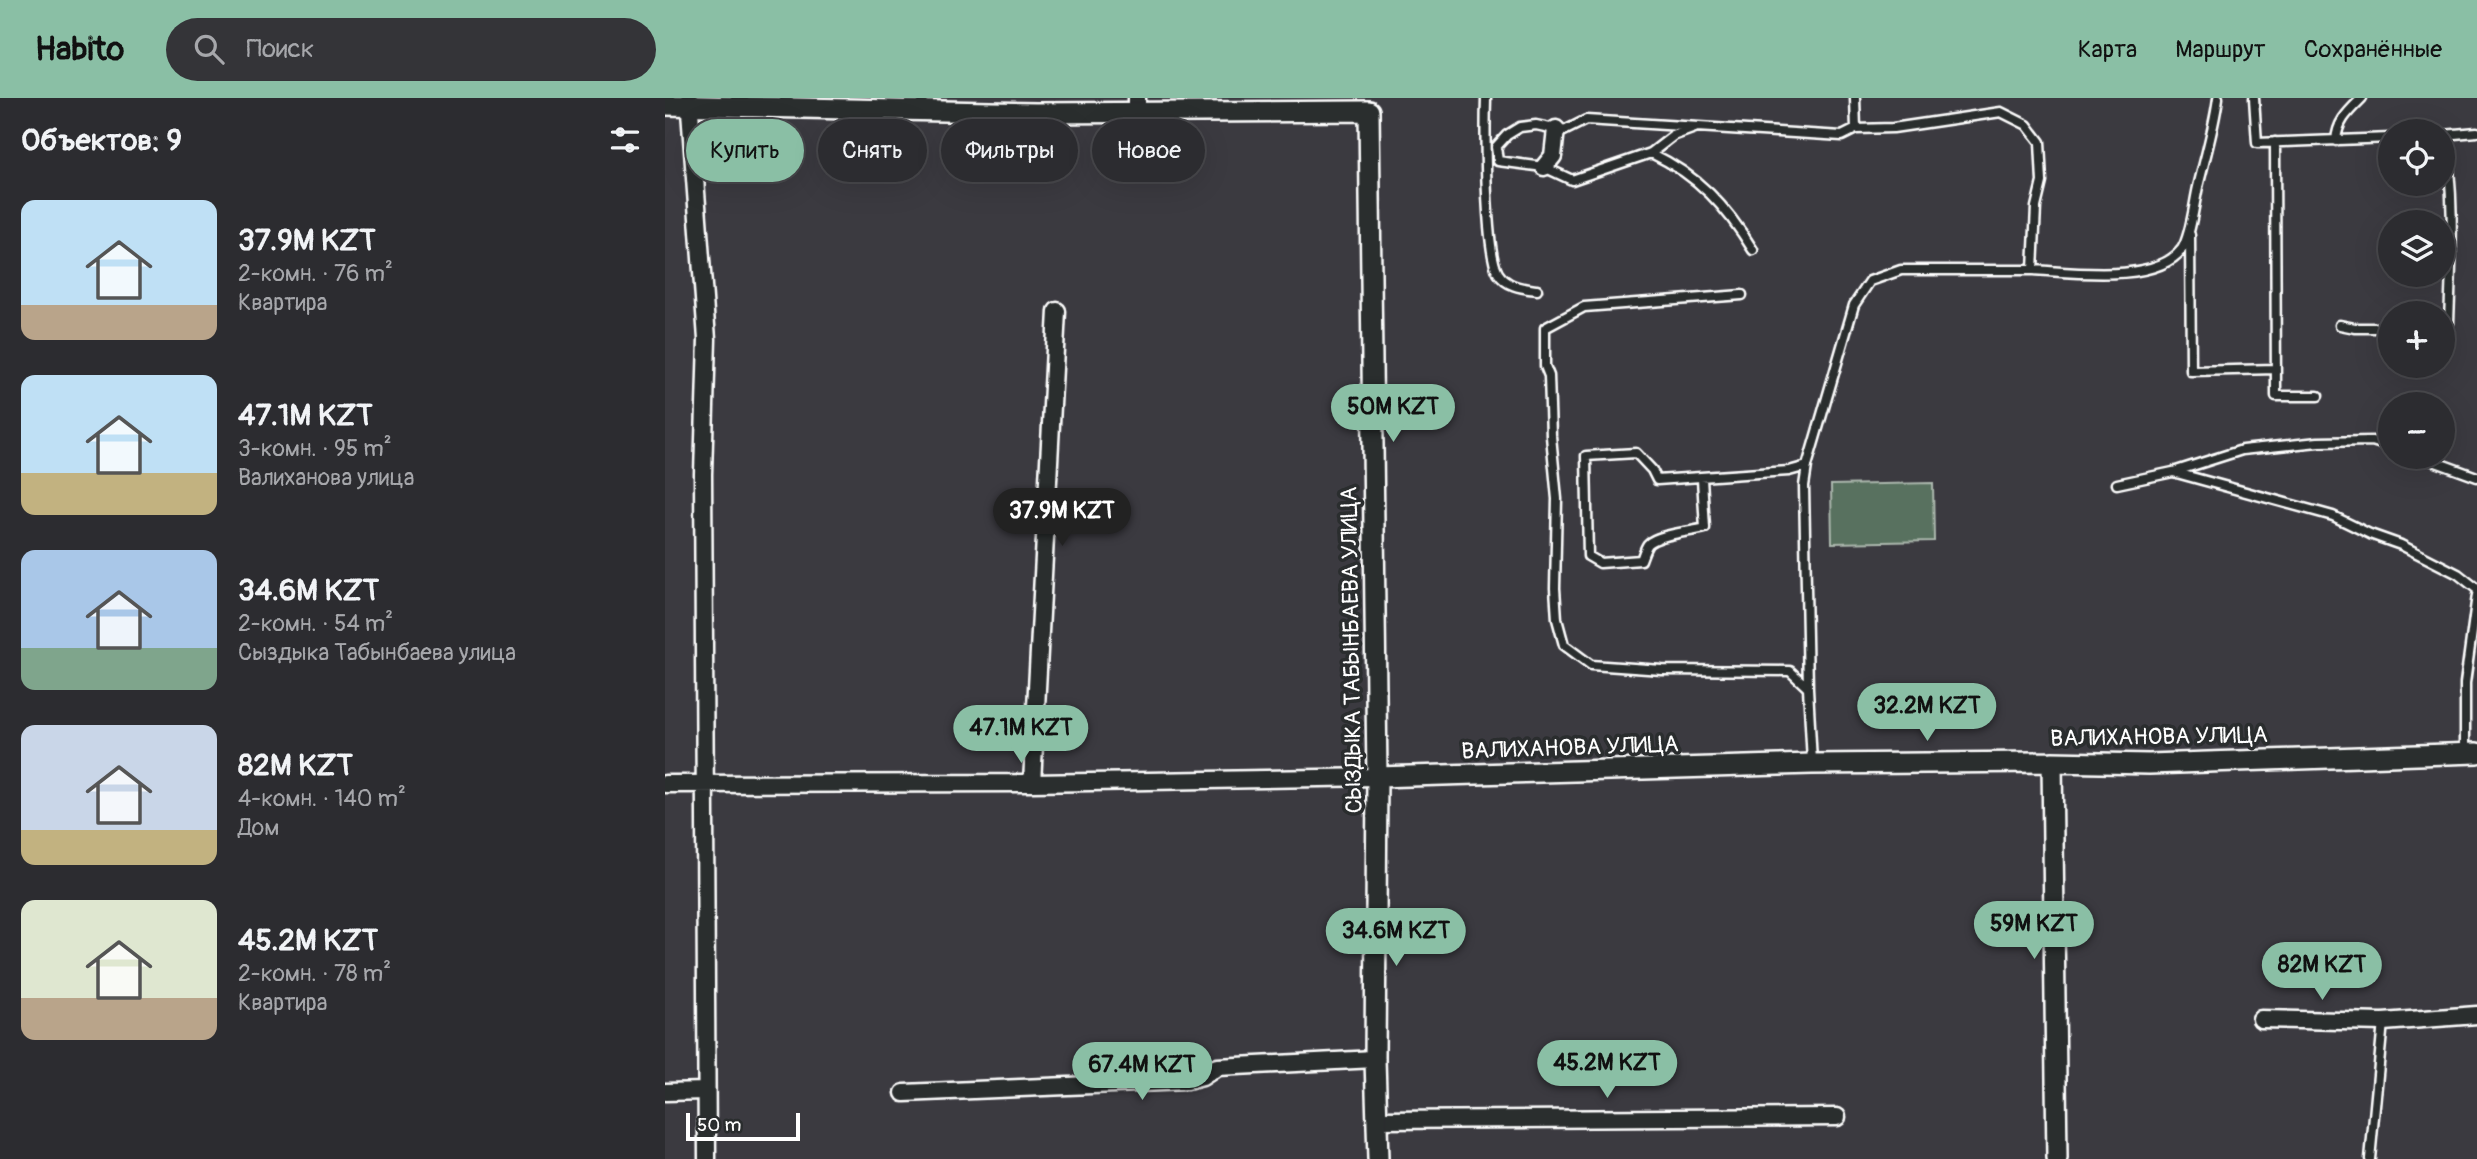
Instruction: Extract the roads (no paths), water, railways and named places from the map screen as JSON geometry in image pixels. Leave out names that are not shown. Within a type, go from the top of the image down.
[{"type":"street","points":[[689,102],[706,339],[703,474],[707,1159]]},
{"type":"street","points":[[665,105],[689,102],[1036,106],[1369,105]]},
{"type":"street","name":"СЫЗДЫКА ТАБЫНБАЕВА УЛИЦА","points":[[1369,105],[1377,777],[1375,1059],[1378,1159]]},
{"type":"street","points":[[1544,167],[1553,156],[1556,129]]},
{"type":"street","points":[[1032,783],[1057,312]]},
{"type":"street","name":"ВАЛИХАНОВА УЛИЦА","points":[[665,785],[1032,783],[1377,777],[1812,764],[2149,764],[2471,753]]},
{"type":"street","points":[[2052,762],[2057,1159]]},
{"type":"street","points":[[2261,1019],[2383,1021],[2477,1015]]},
{"type":"street","points":[[904,1093],[1187,1081],[1202,1077],[1217,1067],[1375,1059]]},
{"type":"street","points":[[665,1091],[706,1091]]},
{"type":"street","points":[[1378,1120],[1837,1117]]},
{"type":"lane","points":[[1486,98],[1491,247],[1498,273],[1512,287],[1537,290]]},
{"type":"lane","points":[[1855,98],[1856,128]]},
{"type":"lane","points":[[1812,764],[1804,485],[1807,466],[1854,305],[1870,281],[1901,270],[2033,270],[2089,273],[2143,271],[2167,262],[2183,248],[2218,98]]},
{"type":"lane","points":[[2254,98],[2257,143],[2378,139]]},
{"type":"lane","points":[[2336,141],[2336,131],[2341,120],[2362,98]]},
{"type":"lane","points":[[1487,152],[1520,127],[1536,125],[1564,131],[1586,120],[1842,136],[1856,128],[1893,128],[2001,113],[2027,125],[2040,142],[2042,182],[2036,207],[2033,270]]},
{"type":"lane","points":[[1487,163],[1498,161],[1544,167],[1572,180],[1651,153],[1673,136],[1695,128]]},
{"type":"lane","points":[[2455,134],[2477,132]]},
{"type":"lane","points":[[2275,142],[2276,396],[2318,396]]},
{"type":"lane","points":[[1496,147],[1498,161]]},
{"type":"lane","points":[[1651,153],[1674,164],[1695,179],[1736,222],[1753,250]]},
{"type":"lane","points":[[2450,301],[2451,196]]},
{"type":"lane","points":[[2190,225],[2191,371],[2276,369]]},
{"type":"lane","points":[[1742,295],[1584,307],[1545,328],[1545,366],[1549,376],[1557,499],[1557,619],[1564,645],[1591,666],[1662,670],[1790,671],[1808,688]]},
{"type":"lane","points":[[2340,325],[2378,328]]},
{"type":"lane","points":[[2117,484],[2173,472],[2242,450],[2318,442],[2378,443]]},
{"type":"lane","points":[[1702,479],[1705,528],[1660,537],[1648,544],[1641,560],[1600,563],[1588,556],[1586,456],[1636,453],[1652,470],[1657,480],[1789,471],[1807,466]]},
{"type":"lane","points":[[2455,469],[2477,477]]},
{"type":"lane","points":[[2173,472],[2333,516],[2447,568],[2477,589]]},
{"type":"lane","points":[[2471,753],[2465,683],[2477,594]]},
{"type":"lane","points":[[2370,1159],[2383,1021]]}]
